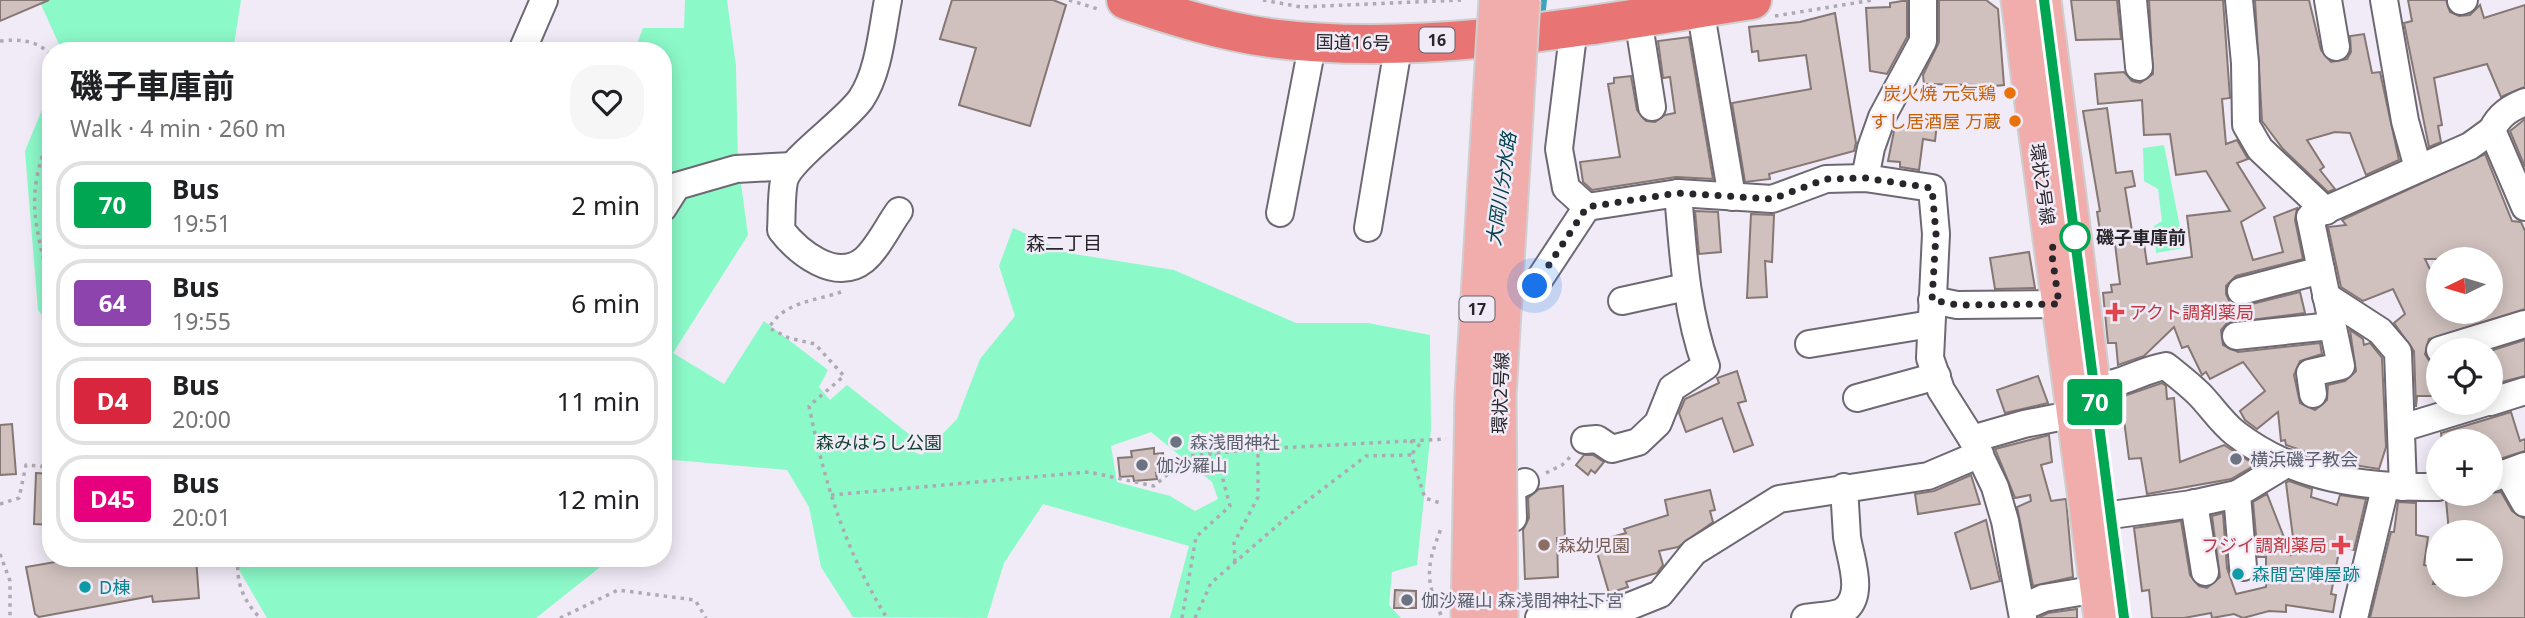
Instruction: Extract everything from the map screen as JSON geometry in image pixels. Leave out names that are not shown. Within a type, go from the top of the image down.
[{"type":"highway","name":"国道16号","points":[[1126,0],[1216,28],[1313,41],[1399,42],[1481,11],[1574,27],[1636,9]]},
{"type":"highway","name":"国道16号","points":[[1183,0],[1220,10],[1305,23],[1399,24],[1481,11],[1700,8],[1752,0]]},
{"type":"main road","name":"環状2号線","points":[[1502,618],[1499,395],[1523,0]]},
{"type":"main road","name":"環状2号線","points":[[2018,0],[2099,604]]},
{"type":"main road","name":"環状2号線","points":[[2044,0],[2124,618]]},
{"type":"main road","name":"環状2号線","points":[[1468,618],[1481,11]]},
{"type":"street","points":[[526,42],[544,0]]},
{"type":"street","points":[[888,0],[872,74],[863,96],[846,118],[792,166],[784,180],[781,230],[792,244],[829,268],[843,268],[863,260],[899,211]]},
{"type":"street","points":[[1865,178],[1871,148],[1882,117],[1923,41],[1923,0]]},
{"type":"street","points":[[2133,0],[2139,67]]},
{"type":"street","points":[[2239,0],[2245,63],[2246,125],[2260,149],[2326,211]]},
{"type":"street","points":[[2328,0],[2336,47]]},
{"type":"street","points":[[2384,0],[2405,121],[2418,168]]},
{"type":"street","points":[[1700,8],[1732,197]]},
{"type":"street","points":[[1636,9],[1652,107]]},
{"type":"street","points":[[1574,27],[1559,149],[1566,188],[1587,207]]},
{"type":"street","points":[[1280,213],[1313,41]]},
{"type":"street","points":[[1368,228],[1399,42]]},
{"type":"street","points":[[2313,394],[2310,373],[2341,366],[2309,217],[2470,146],[2491,130],[2496,120],[2510,108],[2525,102]]},
{"type":"street","points":[[2491,130],[2525,207]]},
{"type":"street","points":[[672,194],[677,186],[736,169],[792,166]]},
{"type":"street","points":[[1535,286],[1587,207],[1678,193],[1772,199],[1826,179],[1865,178],[1932,188],[1936,234],[1930,358],[1941,390],[1976,447],[1995,487],[2005,521],[2023,613],[2044,598],[2099,604]]},
{"type":"street","points":[[1585,440],[1597,439],[1612,449],[1638,442],[1658,423],[1672,388],[1706,366],[1694,334],[1686,287],[1678,193]]},
{"type":"street","points":[[2241,292],[2321,270]]},
{"type":"street","points":[[1622,301],[1686,287]]},
{"type":"street","points":[[2326,296],[2380,331],[2399,352],[2400,359],[2402,428],[2394,488],[2354,618]]},
{"type":"street","points":[[1809,344],[1957,305],[2059,304]]},
{"type":"street","points":[[2479,338],[2525,324]]},
{"type":"street","points":[[2236,335],[2332,326]]},
{"type":"street","points":[[2400,359],[2426,353]]},
{"type":"street","points":[[2094,386],[2110,386],[2151,368],[2166,366],[2199,393],[2233,432],[2288,463],[2319,477],[2394,488],[2426,487]]},
{"type":"street","points":[[1857,398],[1937,376]]},
{"type":"street","points":[[2503,398],[2525,391]]},
{"type":"street","points":[[1600,618],[1660,594],[1694,552],[1779,499],[1928,476],[1976,447],[2024,424],[2075,414]]},
{"type":"street","points":[[2402,428],[2446,415]]},
{"type":"street","points":[[2111,515],[2237,494],[2288,463]]},
{"type":"street","points":[[2508,472],[2525,503]]},
{"type":"street","points":[[1517,618],[1518,485]]},
{"type":"street","points":[[1805,618],[1839,613],[1846,609],[1853,597],[1854,571],[1848,540],[1844,487]]},
{"type":"street","points":[[2237,494],[2243,567]]},
{"type":"street","points":[[2194,503],[2206,572]]},
{"type":"street","points":[[1539,618],[1556,614],[1586,618]]},
{"type":"path","points":[[1263,0],[1301,7],[1458,3],[1481,11]]},
{"type":"path","points":[[0,41],[19,39],[34,43],[42,49]]},
{"type":"path","points":[[42,154],[38,164],[32,214],[42,253]]},
{"type":"path","points":[[843,268],[849,289],[795,305],[776,316],[769,328],[789,338],[815,344],[844,376],[809,406],[822,474],[857,564],[887,618]]},
{"type":"path","points":[[831,495],[1089,472],[1154,486],[1189,456],[1258,449],[1446,438],[1446,451]]},
{"type":"path","points":[[1407,440],[1419,445],[1411,455]]},
{"type":"path","points":[[1518,485],[1562,465],[1585,440]]},
{"type":"path","points":[[1236,562],[1234,543],[1258,497],[1258,449]]},
{"type":"path","points":[[1182,618],[1196,537],[1230,506],[1216,453]]},
{"type":"path","points":[[1411,455],[1426,498],[1444,505]]},
{"type":"path","points":[[1195,618],[1211,583],[1294,511],[1366,456],[1411,455]]},
{"type":"path","points":[[0,504],[19,498],[26,465],[42,466]]},
{"type":"path","points":[[1444,491],[1444,513]]},
{"type":"path","points":[[1443,548],[1444,521],[1429,559],[1428,585],[1443,618]]},
{"type":"path","points":[[0,554],[10,581],[10,618]]},
{"type":"path","points":[[238,567],[237,577],[247,605],[260,618]]},
{"type":"path","points":[[560,618],[618,590],[695,600],[706,618]]},
{"type":"green space","points":[[39,0],[241,0],[234,42],[58,42]]},
{"type":"green space","name":"森みはらし公園","points":[[685,0],[727,0],[736,66],[738,162],[748,235],[673,353],[724,384],[764,321],[828,370],[819,387],[830,400],[847,385],[919,442],[909,450],[922,455],[957,419],[980,359],[1015,316],[999,266],[1013,228],[1068,253],[1174,270],[1296,323],[1368,323],[1430,335],[1431,430],[1417,565],[1392,572],[1389,605],[1401,618],[1170,618],[1189,546],[1043,504],[1004,563],[987,618],[853,617],[821,567],[809,507],[787,470],[672,460],[672,42],[638,42],[643,28],[684,28]],"holes":[[[1151,432],[1212,482],[1218,499],[1195,511],[1170,496],[1117,482],[1111,446]]]},
{"type":"green space","points":[[42,110],[42,315],[38,310],[25,151]]},
{"type":"green space","points":[[2164,145],[2184,248],[2156,253],[2154,226],[2162,221],[2158,189],[2144,181],[2143,148]]},
{"type":"green space","points":[[237,567],[599,568],[536,618],[267,618]]},
{"type":"building","points":[[0,0],[49,0],[0,21]]},
{"type":"building","points":[[952,0],[1053,0],[1066,5],[1030,126],[959,105],[976,48],[940,39]]},
{"type":"building","points":[[1939,0],[1986,0],[1998,9],[2004,85],[1975,88],[1975,85],[1924,84],[1923,75],[1939,42]]},
{"type":"building","points":[[2071,0],[2117,0],[2121,39],[2076,40]]},
{"type":"building","points":[[2149,0],[2223,0],[2230,98],[2222,99],[2226,144],[2237,140],[2248,159],[2237,163],[2265,208],[2241,222],[2253,260],[2283,252],[2274,217],[2297,208],[2295,220],[2303,259],[2236,276],[2226,286],[2226,294],[2230,303],[2244,306],[2300,292],[2305,313],[2227,323],[2221,330],[2223,345],[2238,352],[2320,343],[2322,354],[2300,361],[2294,375],[2300,403],[2315,410],[2327,400],[2328,385],[2345,381],[2356,371],[2350,330],[2363,339],[2364,345],[2370,343],[2382,358],[2386,447],[2379,469],[2335,462],[2286,445],[2285,440],[2281,441],[2278,412],[2257,429],[2245,420],[2240,411],[2265,391],[2243,362],[2210,379],[2206,372],[2202,375],[2188,346],[2182,348],[2174,327],[2144,356],[2118,365],[2116,343],[2108,343],[2103,293],[2112,292],[2111,285],[2120,284],[2115,244],[2108,245],[2106,230],[2100,231],[2097,212],[2100,211],[2083,111],[2107,108],[2116,173],[2132,171],[2135,186],[2125,188],[2132,231],[2142,230],[2147,264],[2192,257],[2187,216],[2230,211],[2206,171],[2176,175],[2170,134],[2144,135],[2142,100],[2098,104],[2095,74],[2124,72],[2132,81],[2140,83],[2153,74]]},
{"type":"building","points":[[2255,0],[2309,0],[2321,50],[2331,62],[2347,59],[2351,52],[2350,36],[2364,34],[2372,73],[2380,72],[2399,160],[2366,175],[2350,133],[2335,132],[2307,140],[2324,167],[2320,170],[2335,189],[2328,192],[2283,149],[2262,121]]},
{"type":"building","points":[[2408,0],[2446,0],[2450,12],[2459,16],[2470,15],[2480,5],[2484,18],[2525,5],[2525,87],[2501,97],[2487,64],[2434,78],[2442,125],[2438,126],[2441,142],[2429,147],[2404,23],[2412,21]]},
{"type":"building","points":[[1907,1],[1907,37],[1887,74],[1870,71],[1866,8],[1890,7],[1890,3]]},
{"type":"building","points":[[1835,13],[1856,143],[1854,151],[1769,174],[1770,179],[1745,182],[1732,103],[1811,89],[1806,55],[1759,61],[1758,51],[1752,52],[1749,27],[1800,22]]},
{"type":"building","points":[[1689,37],[1713,179],[1676,177],[1592,190],[1583,182],[1580,162],[1620,157],[1608,84],[1614,83],[1614,78],[1631,76],[1637,110],[1646,121],[1655,122],[1665,115],[1675,113],[1670,77],[1663,78],[1658,41]]},
{"type":"building","points":[[2525,119],[2525,167],[2510,131]]},
{"type":"building","points":[[1914,120],[1937,123],[1935,141],[1923,139],[1919,170],[1900,167],[1900,162],[1888,161],[1895,126],[1913,129]]},
{"type":"building","points":[[2485,154],[2512,221],[2521,222],[2525,231],[2525,309],[2503,316],[2503,247],[2426,247],[2426,324],[2477,324],[2426,338],[2426,396],[2417,396],[2416,407],[2414,351],[2394,323],[2405,314],[2393,289],[2363,301],[2341,287],[2328,227],[2346,225],[2342,220]]},
{"type":"building","points":[[1695,211],[1718,212],[1721,252],[1699,254]]},
{"type":"building","points":[[1751,214],[1774,215],[1772,262],[1765,261],[1767,297],[1747,298]]},
{"type":"building","points":[[2029,252],[2035,288],[1995,289],[1990,258]]},
{"type":"building","points":[[2525,340],[2525,376],[2503,382],[2503,347]]},
{"type":"building","points":[[1737,371],[1746,401],[1738,403],[1753,445],[1734,452],[1722,418],[1686,432],[1679,413],[1685,399],[1719,383],[1717,378]]},
{"type":"building","points":[[2038,376],[2048,403],[2005,413],[1997,390]]},
{"type":"building","points":[[2162,383],[2166,386],[2167,399],[2174,398],[2180,462],[2224,445],[2255,465],[2231,479],[2147,494],[2141,458],[2129,459],[2121,397]]},
{"type":"building","points":[[2511,412],[2520,441],[2525,439],[2525,451],[2503,458],[2503,429],[2454,429],[2503,415]]},
{"type":"building","points":[[12,424],[16,474],[0,475],[0,425]]},
{"type":"building","points":[[2049,435],[2052,462],[2041,465],[2051,501],[2066,499],[2073,577],[2033,586],[2017,507],[2031,501],[2030,495],[2015,498],[1995,449]]},
{"type":"building","name":"伽沙羅山","points":[[1154,448],[1154,454],[1163,453],[1165,472],[1156,473],[1157,479],[1134,481],[1133,476],[1120,477],[1118,458],[1132,457],[1131,451]]},
{"type":"building","points":[[1584,455],[1593,455],[1604,462],[1595,473],[1591,470],[1588,475],[1576,465]]},
{"type":"building","points":[[36,473],[42,473],[42,524],[34,524]]},
{"type":"building","points":[[1971,475],[1980,504],[1918,514],[1915,494],[1934,491]]},
{"type":"building","points":[[2289,481],[2312,489],[2311,497],[2337,505],[2340,495],[2366,499],[2354,550],[2340,546],[2331,594],[2336,595],[2333,612],[2286,605],[2286,612],[2269,611],[2243,618],[2234,614],[2212,618],[2211,613],[2184,618],[2152,618],[2149,590],[2142,591],[2134,528],[2181,521],[2190,575],[2199,586],[2207,588],[2220,577],[2212,516],[2223,513],[2227,568],[2236,594],[2266,587],[2266,557],[2258,557],[2253,502],[2267,494],[2291,555],[2295,553],[2286,483]]},
{"type":"building","points":[[1563,486],[1565,538],[1557,538],[1558,577],[1525,579],[1523,530],[1529,518],[1528,498],[1539,489]]},
{"type":"building","points":[[1710,490],[1715,510],[1710,511],[1713,522],[1678,547],[1659,551],[1663,565],[1657,573],[1626,582],[1628,587],[1609,593],[1594,542],[1626,533],[1624,529],[1668,515],[1665,500]]},
{"type":"building","points":[[2503,495],[2512,511],[2525,519],[2525,618],[2370,618],[2391,532],[2394,532],[2398,502],[2416,503],[2416,535],[2426,537],[2426,597],[2503,597],[2503,520],[2448,520],[2447,506],[2503,506]]},
{"type":"building","points":[[1986,520],[2000,581],[1971,589],[1955,533]]},
{"type":"building","name":"D棟","points":[[42,564],[42,567],[197,567],[199,598],[153,602],[152,596],[39,617],[35,614],[26,567]]},
{"type":"building","name":"伽沙羅山 森浅間神社下宮","points":[[1395,590],[1416,591],[1416,608],[1394,608]]},
{"type":"building","points":[[2077,609],[2077,618],[2038,618],[2048,613]]},
{"type":"waterway","name":"大岡川分水路","points":[[1542,18],[1544,0]]},
{"type":"bus line","name":"70","points":[[2044,0],[2124,618]]},
{"type":"place","name":"炭火焼 元気鶏","points":[[2010,93]]},
{"type":"place","name":"すし居酒屋 万蔵","points":[[2015,121]]},
{"type":"place","name":"磯子車庫前","points":[[2075,237]]},
{"type":"place","name":"アクト調剤薬局","points":[[2115,312]]},
{"type":"place","name":"森浅間神社","points":[[1176,442]]},
{"type":"place","name":"横浜磯子教会","points":[[2236,459]]},
{"type":"place","name":"伽沙羅山","points":[[1142,465]]},
{"type":"place","name":"森幼児園","points":[[1544,545]]},
{"type":"place","name":"フジイ調剤薬局","points":[[2341,545]]},
{"type":"place","name":"森間宮陣屋跡","points":[[2238,574]]},
{"type":"place","name":"D棟","points":[[85,587]]},
{"type":"place","name":"伽沙羅山 森浅間神社下宮","points":[[1407,600]]},
{"type":"district","name":"森二丁目","points":[[1064,243]]},
{"type":"route","points":[[1535,286],[1587,207],[1678,193],[1772,199],[1826,179],[1865,178],[1932,188],[1936,234],[1932,300],[1957,305],[2059,304],[2051,248],[2075,237]]}]
